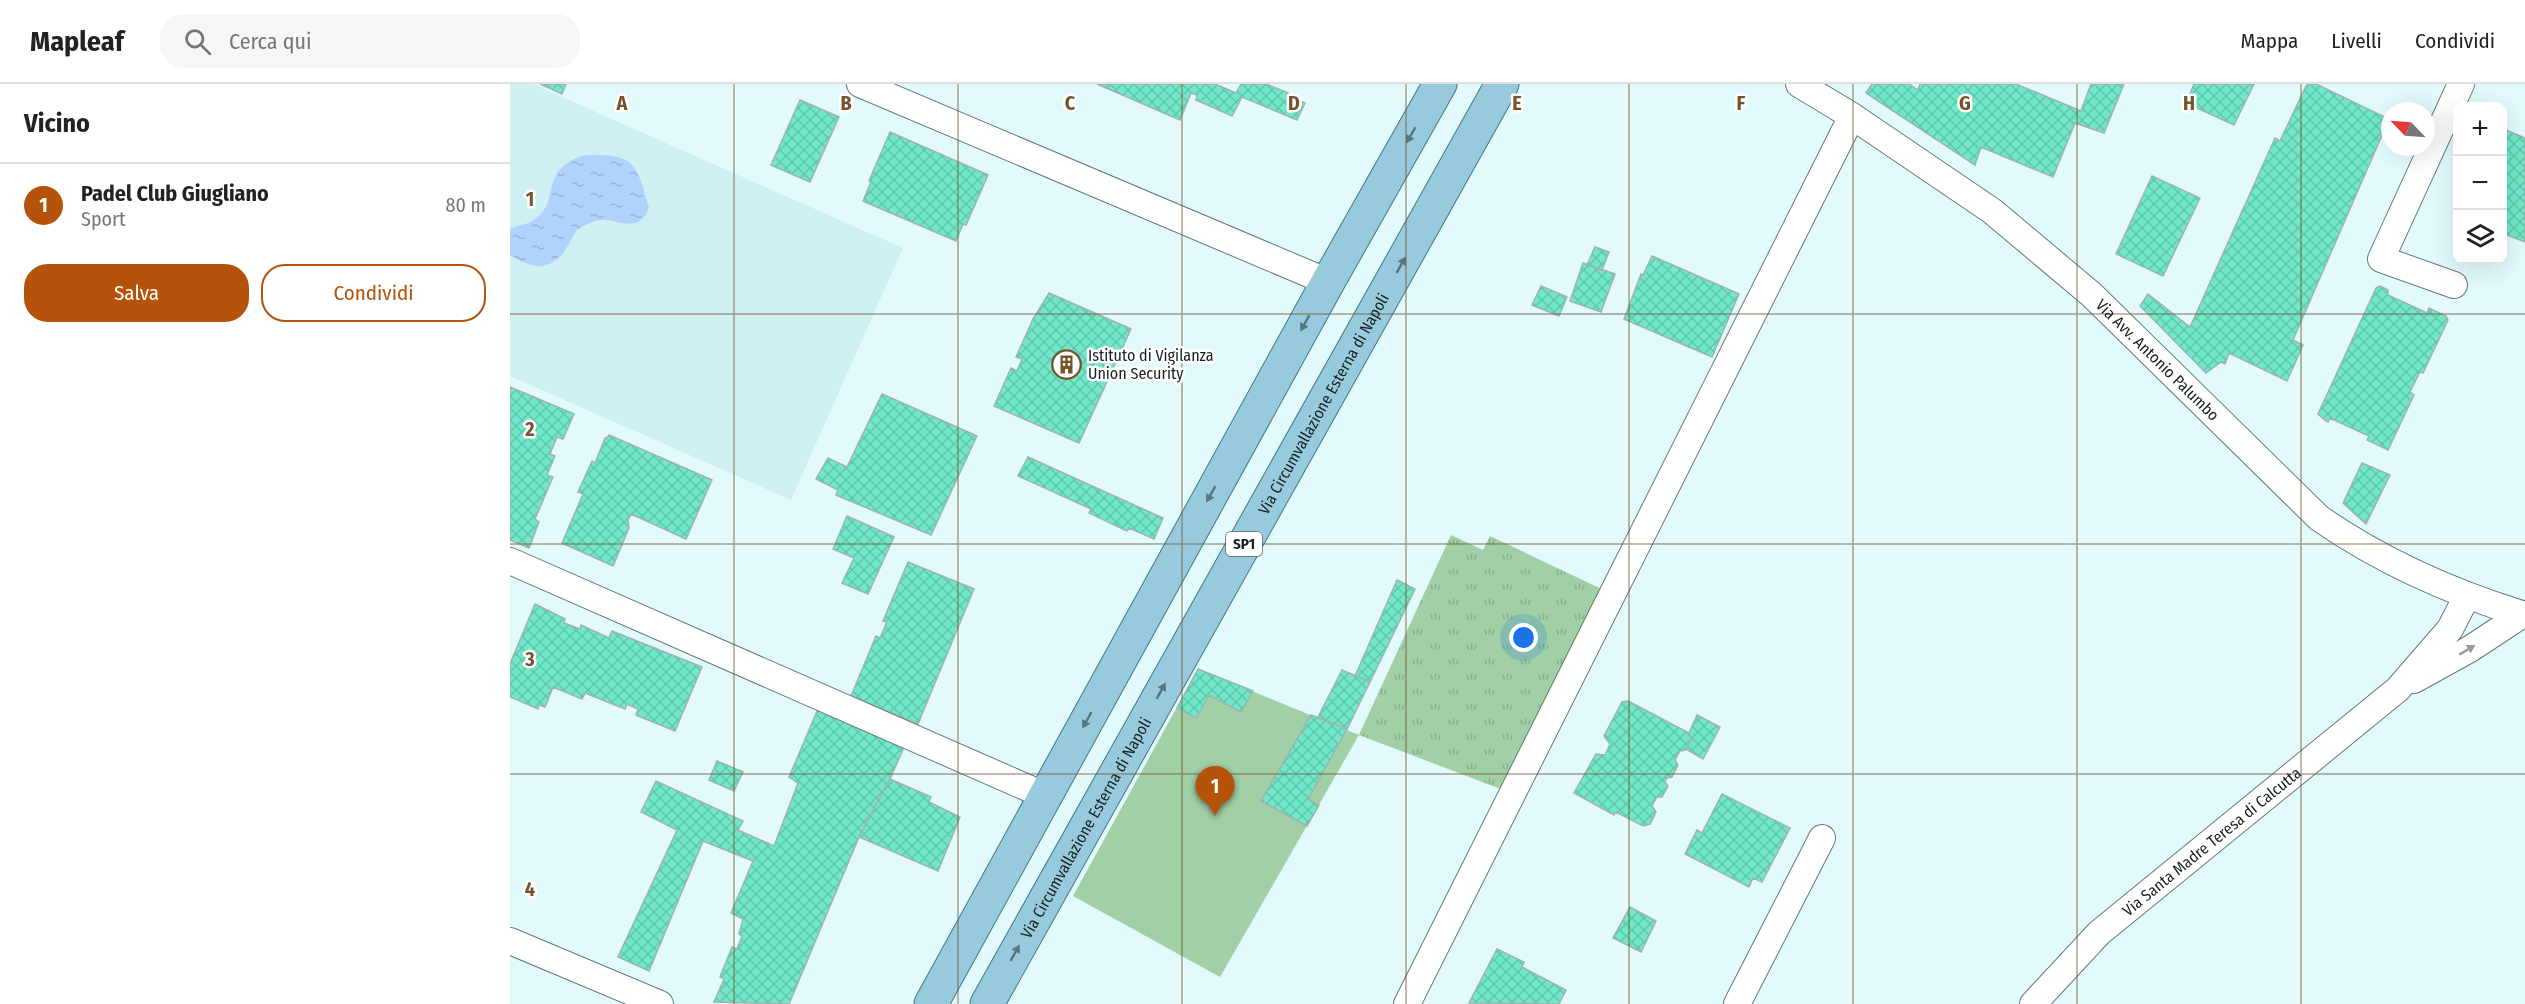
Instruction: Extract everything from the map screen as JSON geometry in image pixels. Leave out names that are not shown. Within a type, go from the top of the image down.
[{"type":"main road","points":[[931,1004],[1328,282],[1440,84]]},
{"type":"main road","name":"Via Circumvallazione Esterna di Napoli","points":[[987,1004],[1502,84]]},
{"type":"street","points":[[860,84],[1328,282]]},
{"type":"street","name":"Via Avv. Antonio Palumbo","points":[[1799,84],[1852,116],[1992,211],[2092,294],[2319,518],[2356,543],[2468,596],[2524,614]]},
{"type":"street","points":[[2454,285],[2381,259],[2462,84]]},
{"type":"street","points":[[1407,1004],[1852,116]]},
{"type":"street","points":[[510,561],[1046,796]]},
{"type":"street","name":"Via Santa Madre Teresa di Calcutta","points":[[2033,1004],[2099,933],[2398,689],[2450,629],[2468,596]]},
{"type":"street","name":"Via Santa Madre Teresa di Calcutta","points":[[2398,689],[2470,649],[2524,614]]},
{"type":"street","points":[[1737,1004],[1822,837]]},
{"type":"street","points":[[510,941],[660,1004]]},
{"type":"shaded area","points":[[510,84],[533,84],[903,248],[791,500],[510,376]]},
{"type":"green space","points":[[1451,535],[1483,550],[1490,536],[1608,592],[1506,791],[1359,735]]},
{"type":"green space","points":[[1198,669],[1359,735],[1220,977],[1073,896]]},
{"type":"water","points":[[587,155],[616,157],[625,159],[631,164],[641,180],[649,207],[645,216],[640,221],[628,224],[601,220],[583,226],[576,232],[563,253],[550,264],[536,266],[510,255],[510,229],[531,222],[538,216],[546,206],[553,182],[563,166]]},
{"type":"building","points":[[540,84],[566,84],[562,94]]},
{"type":"building","points":[[1097,84],[1215,84],[1236,93],[1241,84],[1266,84],[1305,103],[1297,120],[1242,97],[1232,116],[1196,100],[1197,95],[1191,93],[1180,120]]},
{"type":"building","points":[[1872,84],[1909,84],[1918,90],[1920,84],[2016,84],[2081,111],[2091,84],[2124,84],[2104,133],[2075,123],[2053,177],[1981,147],[1975,165],[1866,93]]},
{"type":"building","points":[[2194,84],[2254,84],[2234,125],[2186,103]]},
{"type":"building","points":[[2307,84],[2316,84],[2381,115],[2381,137],[2293,340],[2303,345],[2287,381],[2229,353],[2225,364],[2221,362],[2206,373],[2140,306],[2148,294],[2190,327],[2275,138],[2280,141]]},
{"type":"building","points":[[800,100],[839,117],[810,182],[771,165]]},
{"type":"building","points":[[2507,130],[2525,138],[2525,242],[2507,235]]},
{"type":"building","points":[[890,132],[988,175],[966,225],[963,224],[956,241],[863,201]]},
{"type":"building","points":[[2152,176],[2200,198],[2163,276],[2116,254]]},
{"type":"building","points":[[1595,247],[1609,252],[1602,270],[1587,265]]},
{"type":"building","points":[[1652,256],[1739,294],[1712,357],[1624,319],[1641,274],[1643,275]]},
{"type":"building","points":[[1583,263],[1615,274],[1601,312],[1570,301]]},
{"type":"building","points":[[1541,286],[1567,297],[1559,316],[1532,305]]},
{"type":"building","points":[[2380,286],[2388,290],[2388,295],[2427,313],[2429,308],[2446,316],[2448,320],[2423,373],[2420,372],[2410,392],[2414,395],[2388,450],[2367,440],[2369,436],[2330,418],[2328,422],[2318,414],[2376,288]]},
{"type":"building","name":"Istituto di Vigilanza Union Security","points":[[1049,293],[1131,329],[1079,443],[994,406],[1011,368],[1017,371],[1022,359],[1016,357],[1033,319]]},
{"type":"building","points":[[510,387],[574,414],[563,439],[557,437],[550,454],[555,456],[547,475],[553,477],[535,519],[539,522],[529,548],[510,540]]},
{"type":"building","points":[[882,394],[977,436],[931,535],[836,495],[838,490],[816,479],[828,458],[847,467]]},
{"type":"building","points":[[609,435],[712,480],[686,539],[631,514],[628,520],[629,528],[613,566],[562,543],[583,494],[578,492],[592,461],[595,463],[605,438]]},
{"type":"building","points":[[1028,457],[1163,518],[1154,539],[1129,528],[1127,531],[1089,513],[1091,509],[1018,476]]},
{"type":"building","points":[[2362,463],[2390,475],[2366,524],[2343,503]]},
{"type":"building","points":[[847,516],[894,537],[868,594],[842,583],[854,558],[833,549]]},
{"type":"building","points":[[908,562],[974,589],[918,724],[851,696],[876,636],[880,638],[887,622],[883,621]]},
{"type":"building","points":[[1397,580],[1415,589],[1370,682],[1355,676]]},
{"type":"building","points":[[535,604],[565,619],[564,623],[580,629],[581,625],[609,638],[612,631],[702,667],[675,731],[636,715],[638,709],[627,704],[625,709],[585,693],[582,699],[553,687],[545,707],[539,705],[538,709],[510,697],[510,664]]},
{"type":"building","points":[[1198,669],[1253,691],[1241,712],[1209,695],[1196,718],[1177,708]]},
{"type":"building","points":[[1342,670],[1370,682],[1347,729],[1318,717]]},
{"type":"building","points":[[1628,701],[1689,733],[1691,739],[1685,750],[1680,751],[1675,760],[1678,765],[1672,777],[1667,778],[1665,782],[1668,786],[1662,797],[1657,797],[1652,806],[1656,812],[1650,824],[1643,826],[1616,812],[1614,815],[1574,793],[1596,754],[1605,755],[1610,744],[1604,736],[1622,702]]},
{"type":"building","points":[[818,709],[905,745],[859,837],[789,1004],[714,1002],[724,979],[720,977],[732,947],[737,949],[742,936],[739,934],[743,919],[731,913],[753,861],[703,841],[649,971],[618,957],[677,830],[641,812],[656,781],[743,821],[738,830],[774,846],[798,783],[789,777]]},
{"type":"building","points":[[1311,715],[1347,729],[1308,799],[1319,805],[1307,826],[1261,801]]},
{"type":"building","points":[[1697,715],[1720,727],[1703,759],[1686,749],[1691,739],[1689,733]]},
{"type":"building","points":[[717,761],[743,772],[734,791],[709,780]]},
{"type":"building","points":[[890,779],[931,797],[929,802],[960,817],[938,871],[859,837]]},
{"type":"building","points":[[1722,794],[1790,828],[1762,882],[1753,878],[1749,887],[1685,854],[1697,830],[1702,833]]},
{"type":"building","points":[[1630,907],[1656,921],[1641,952],[1613,938]]},
{"type":"building","points":[[1497,949],[1524,962],[1522,967],[1566,990],[1559,1004],[1469,1003]]},
{"type":"place","name":"Istituto di Vigilanza Union Security","points":[[1067,364]]},
{"type":"place","name":"Padel Club Giugliano","points":[[1215,816]]}]
